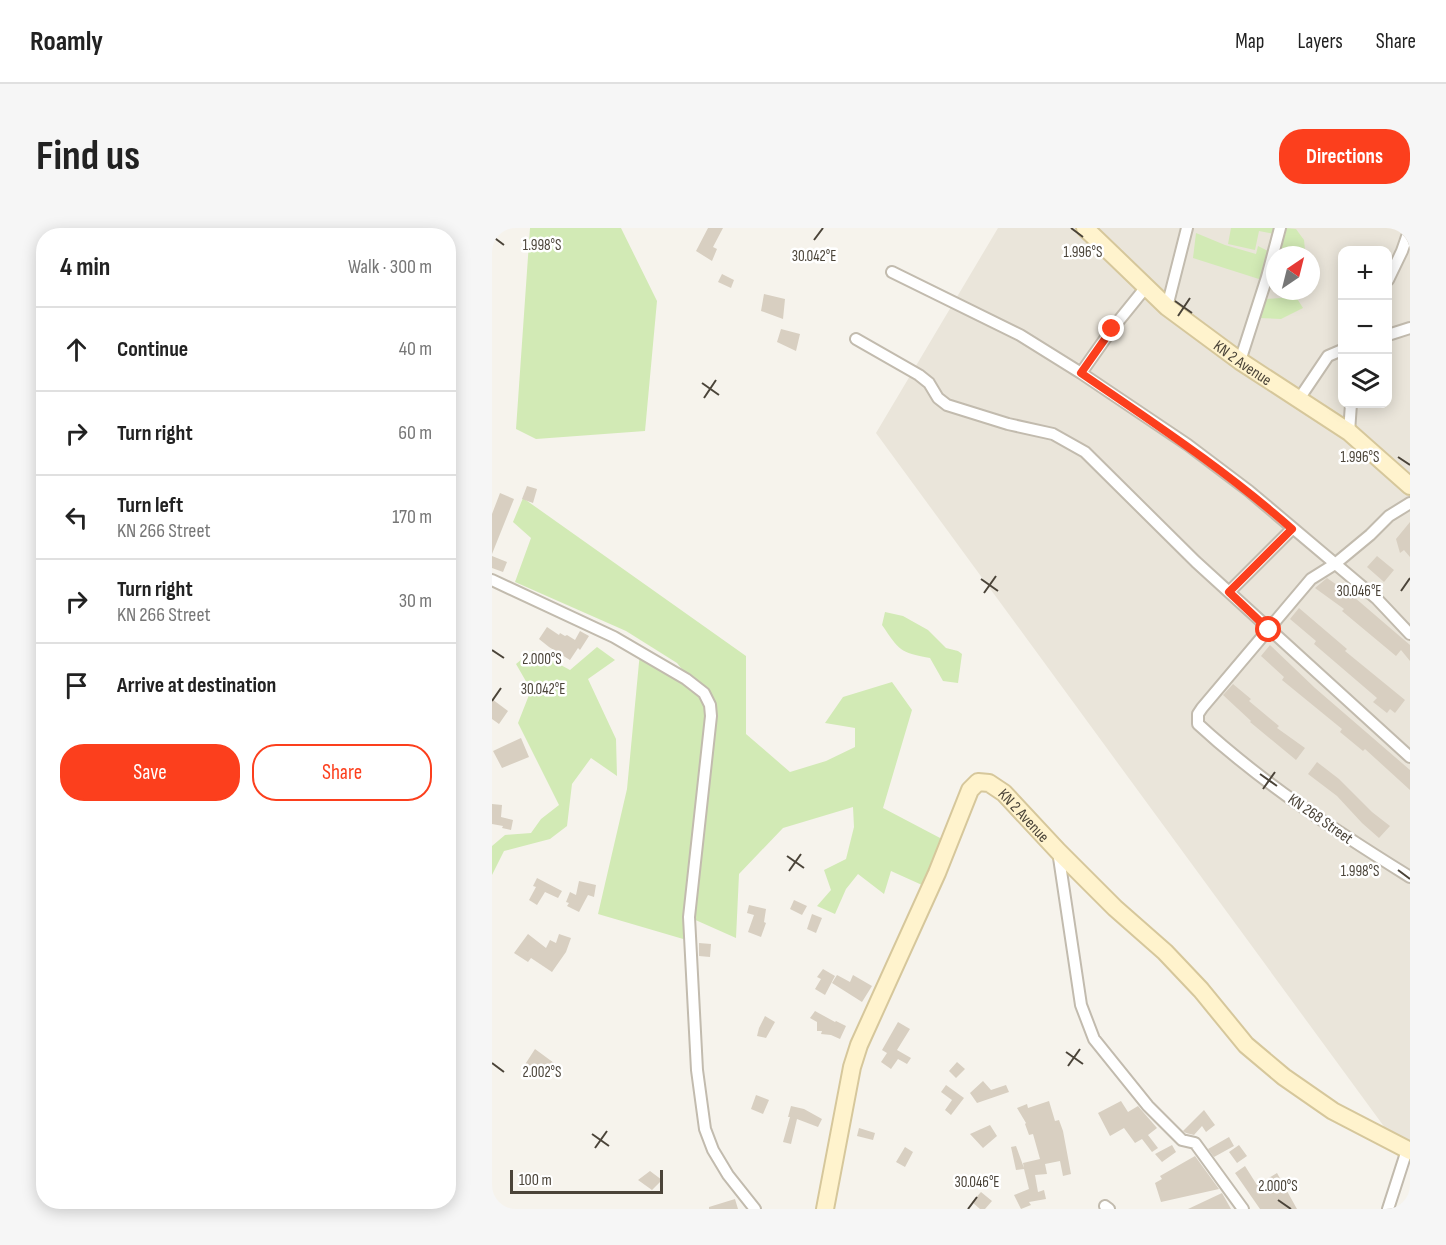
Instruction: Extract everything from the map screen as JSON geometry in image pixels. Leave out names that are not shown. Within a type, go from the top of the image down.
[{"type":"main road","name":"KN 2 Avenue","points":[[1085,228],[1167,307],[1240,362],[1349,432],[1410,486]]},
{"type":"main road","name":"KN 2 Avenue","points":[[825,1209],[852,1067],[859,1045],[937,873],[970,790],[978,782],[989,783],[1004,793],[1115,908],[1165,952],[1201,990],[1246,1045],[1284,1077],[1333,1111],[1408,1151]]},
{"type":"street","points":[[1167,307],[1187,228]]},
{"type":"street","points":[[1240,362],[1280,228]]},
{"type":"street","points":[[1392,272],[1410,228]]},
{"type":"street","points":[[1402,251],[1410,260]]},
{"type":"street","points":[[892,272],[1020,334],[1188,445],[1249,491],[1377,599],[1410,634]]},
{"type":"street","points":[[1081,373],[1146,287]]},
{"type":"street","points":[[1392,334],[1410,328]]},
{"type":"street","points":[[856,339],[919,375],[928,383],[938,398],[947,405],[1008,424],[1053,434],[1084,452],[1269,630],[1410,757]]},
{"type":"street","points":[[1299,399],[1328,356],[1338,352]]},
{"type":"street","points":[[1349,432],[1351,408]]},
{"type":"street","name":"KN 268 Street","points":[[1410,503],[1389,516],[1335,564],[1311,579],[1198,714],[1198,724],[1223,747],[1333,829],[1410,877]]},
{"type":"street","points":[[1229,592],[1292,529]]},
{"type":"street","points":[[492,580],[614,637],[695,686],[704,693],[710,705],[711,716],[689,917],[698,1070],[705,1129],[713,1150],[728,1175],[755,1209]]},
{"type":"street","points":[[1058,851],[1081,1005],[1094,1039],[1148,1106],[1182,1140],[1195,1143],[1243,1209]]},
{"type":"street","points":[[1388,1209],[1408,1151]]},
{"type":"shaded area","points":[[998,228],[1410,228],[1410,1162],[876,433]]},
{"type":"green space","points":[[530,228],[621,228],[657,301],[645,431],[536,439],[516,429]]},
{"type":"green space","points":[[1231,228],[1276,228],[1274,234],[1259,231],[1255,250],[1228,244]]},
{"type":"green space","points":[[1286,228],[1296,229],[1304,240],[1305,246],[1280,246]]},
{"type":"green space","points":[[1196,233],[1256,254],[1258,246],[1266,250],[1266,266],[1262,280],[1193,258]]},
{"type":"green space","points":[[1266,299],[1298,300],[1303,308],[1281,319],[1258,318]]},
{"type":"green space","points":[[523,498],[746,656],[746,734],[790,772],[826,761],[855,747],[855,728],[825,723],[843,697],[892,682],[912,710],[883,808],[942,839],[922,885],[891,871],[884,894],[858,874],[846,889],[835,914],[817,906],[831,890],[824,870],[846,859],[854,827],[853,807],[783,828],[739,874],[736,938],[691,918],[690,941],[598,914],[627,789],[640,652],[676,673],[707,701],[677,663],[626,631],[515,582],[531,538],[513,522]]},
{"type":"green space","points":[[885,612],[903,616],[928,630],[946,648],[962,654],[958,683],[943,681],[930,658],[901,649],[882,625]]},
{"type":"green space","points":[[597,647],[615,660],[588,679],[616,739],[617,776],[591,758],[572,784],[567,826],[550,839],[504,851],[492,875],[492,846],[505,835],[531,833],[541,819],[559,805],[518,723],[531,690],[516,664],[533,650],[570,670]]},
{"type":"building","points":[[708,228],[723,228],[713,247],[717,249],[712,261],[696,251]]},
{"type":"building","points":[[722,274],[734,280],[731,288],[718,282]]},
{"type":"building","points":[[764,294],[785,299],[783,319],[761,311]]},
{"type":"building","points":[[781,329],[800,334],[796,351],[777,342]]},
{"type":"building","points":[[527,486],[537,489],[533,503],[522,499]]},
{"type":"building","points":[[500,493],[514,499],[492,554],[492,514]]},
{"type":"building","points":[[1410,522],[1410,557],[1404,550],[1400,553],[1396,539]]},
{"type":"building","points":[[492,556],[507,562],[503,572],[492,568]]},
{"type":"building","points":[[1377,556],[1394,570],[1384,582],[1367,567]]},
{"type":"building","points":[[1327,578],[1354,597],[1410,645],[1410,661],[1401,650],[1396,656],[1342,611],[1344,609],[1315,588]]},
{"type":"building","points":[[1299,608],[1347,649],[1345,651],[1405,700],[1395,713],[1390,709],[1387,713],[1373,702],[1377,698],[1314,644],[1316,641],[1290,619]]},
{"type":"building","points":[[547,627],[559,635],[560,633],[567,635],[575,640],[580,631],[589,636],[570,660],[539,639]]},
{"type":"building","points":[[1270,645],[1315,688],[1410,770],[1410,790],[1365,749],[1363,751],[1340,732],[1342,729],[1282,680],[1284,677],[1261,656]]},
{"type":"building","points":[[1233,684],[1279,726],[1277,728],[1305,748],[1296,760],[1250,722],[1223,695]]},
{"type":"building","points":[[492,699],[508,711],[499,724],[492,719]]},
{"type":"building","points":[[521,738],[529,757],[502,768],[493,751]]},
{"type":"building","points":[[1317,762],[1390,826],[1379,838],[1337,796],[1308,774]]},
{"type":"building","points":[[492,804],[502,805],[501,817],[513,820],[511,830],[492,824]]},
{"type":"building","points":[[537,878],[562,891],[558,898],[545,892],[537,905],[529,900],[536,887],[533,886]]},
{"type":"building","points":[[579,881],[596,885],[594,897],[588,895],[579,912],[567,906],[569,903],[566,902],[570,892],[576,895]]},
{"type":"building","points":[[794,900],[807,906],[802,915],[790,909]]},
{"type":"building","points":[[749,905],[766,909],[764,922],[766,923],[761,937],[748,932],[754,915],[747,913]]},
{"type":"building","points":[[812,914],[822,918],[816,933],[807,929]]},
{"type":"building","points":[[528,934],[546,948],[550,940],[556,943],[559,934],[571,938],[566,952],[552,972],[531,958],[528,962],[514,953]]},
{"type":"building","points":[[699,943],[711,944],[710,957],[699,956]]},
{"type":"building","points":[[823,969],[835,976],[825,995],[815,989],[821,979],[817,977]]},
{"type":"building","points":[[837,975],[850,982],[853,975],[872,986],[862,1002],[832,983]]},
{"type":"building","points":[[815,1011],[846,1026],[840,1039],[817,1031],[817,1022],[810,1018]]},
{"type":"building","points":[[765,1016],[775,1022],[766,1038],[757,1036]]},
{"type":"building","points":[[898,1022],[910,1029],[897,1050],[911,1058],[907,1064],[898,1059],[891,1069],[881,1062],[887,1053],[882,1050]]},
{"type":"building","points":[[535,1049],[554,1063],[548,1070],[541,1064],[533,1073],[524,1066]]},
{"type":"building","points":[[957,1062],[965,1069],[956,1078],[949,1071]]},
{"type":"building","points":[[983,1081],[991,1090],[1006,1085],[1009,1092],[977,1103],[970,1093]]},
{"type":"building","points":[[946,1085],[964,1098],[951,1115],[945,1110],[952,1100],[941,1092]]},
{"type":"building","points":[[756,1095],[769,1100],[763,1114],[751,1109]]},
{"type":"building","points":[[1049,1101],[1055,1121],[1059,1120],[1063,1131],[1071,1174],[1063,1176],[1060,1161],[1045,1164],[1047,1174],[1035,1175],[1038,1192],[1044,1190],[1046,1199],[1029,1202],[1031,1205],[1021,1209],[1014,1195],[1029,1189],[1024,1169],[1016,1170],[1011,1147],[1016,1146],[1024,1168],[1023,1163],[1040,1159],[1033,1134],[1029,1135],[1026,1123],[1017,1108],[1027,1104],[1028,1108]]},
{"type":"building","points":[[1121,1101],[1128,1112],[1138,1106],[1157,1128],[1148,1135],[1158,1148],[1152,1152],[1142,1139],[1135,1143],[1124,1128],[1110,1136],[1098,1113]]},
{"type":"building","points":[[791,1106],[804,1109],[822,1119],[818,1127],[797,1119],[791,1144],[783,1142]]},
{"type":"building","points":[[1204,1110],[1215,1125],[1206,1132],[1202,1126],[1194,1135],[1183,1131]]},
{"type":"building","points":[[990,1125],[997,1136],[983,1148],[970,1134]]},
{"type":"building","points":[[859,1128],[875,1133],[873,1140],[857,1136]]},
{"type":"building","points":[[1229,1137],[1234,1146],[1214,1157],[1208,1149]]},
{"type":"building","points":[[1172,1145],[1176,1152],[1162,1162],[1155,1154]]},
{"type":"building","points":[[1239,1145],[1247,1156],[1237,1163],[1229,1152]]},
{"type":"building","points":[[905,1147],[913,1152],[905,1167],[896,1162]]},
{"type":"building","points":[[1195,1156],[1219,1189],[1161,1202],[1155,1183],[1162,1179],[1160,1176]]},
{"type":"building","points":[[1245,1166],[1257,1185],[1277,1173],[1297,1209],[1260,1209],[1235,1173]]},
{"type":"building","points":[[650,1171],[662,1180],[652,1190],[638,1180]]},
{"type":"building","points":[[981,1192],[992,1201],[985,1209],[980,1209],[972,1202]]},
{"type":"building","points":[[1222,1193],[1231,1209],[1188,1209]]},
{"type":"building","points":[[735,1199],[738,1209],[709,1209],[709,1207]]},
{"type":"route","points":[[1112,329],[1081,373],[1188,445],[1249,491],[1292,529],[1229,592],[1269,630]]}]
